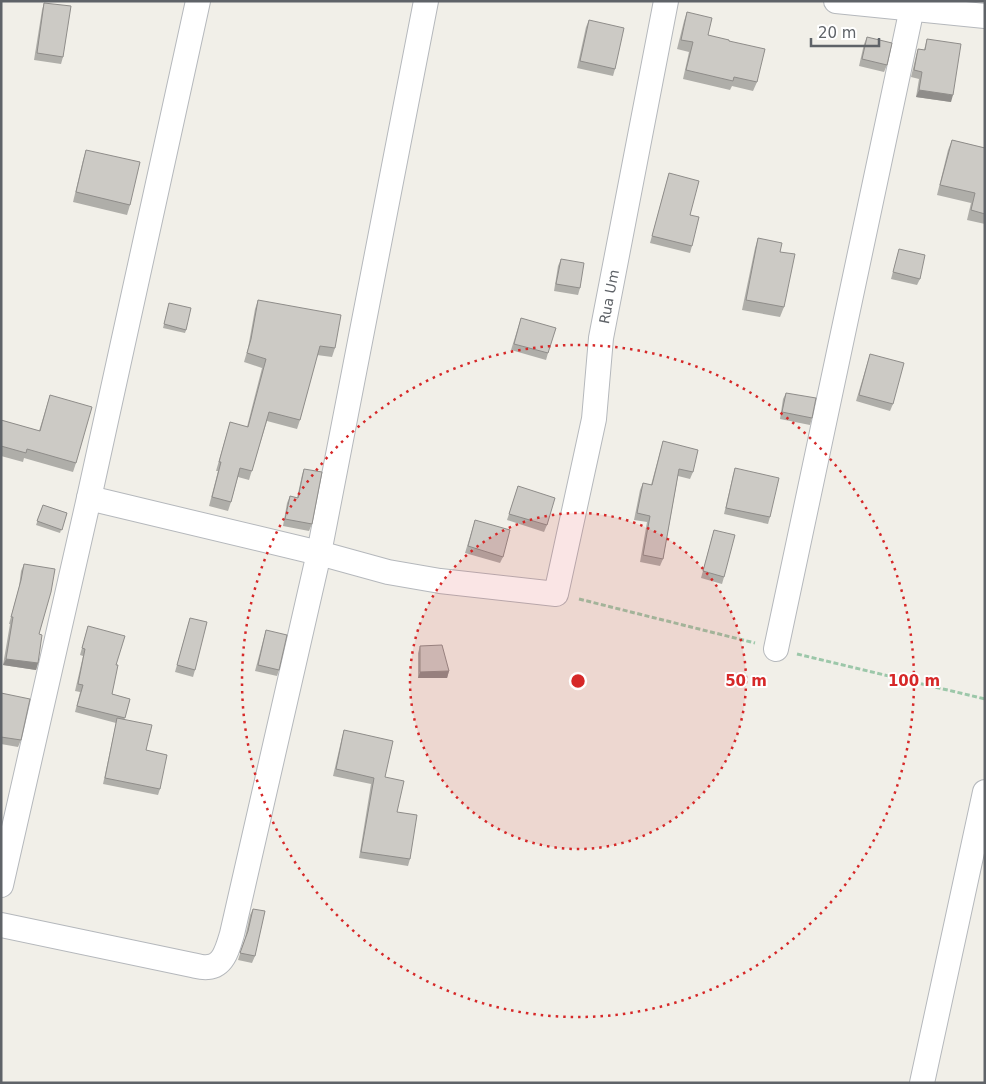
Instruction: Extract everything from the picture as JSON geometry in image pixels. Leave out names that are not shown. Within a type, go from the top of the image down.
[{"type":"street","points":[[1,885],[89,498],[198,1]]},
{"type":"street","points":[[1,925],[208,967],[219,964],[227,951],[319,554],[426,1]]},
{"type":"street","name":"Rua Um","points":[[319,554],[388,572],[440,581],[556,594],[594,419],[601,338],[666,1]]},
{"type":"street","points":[[836,1],[985,16]]},
{"type":"street","points":[[776,649],[912,8]]},
{"type":"street","points":[[89,498],[319,554]]},
{"type":"street","points":[[922,1083],[985,792]]},
{"type":"building","points":[[44,3],[71,6],[63,57],[37,53]]},
{"type":"building","points":[[687,12],[712,18],[708,35],[765,49],[757,82],[734,77],[733,81],[686,70],[693,42],[681,40]]},
{"type":"building","points":[[589,20],[624,28],[615,69],[580,61]]},
{"type":"building","points":[[867,37],[892,43],[887,65],[862,59]]},
{"type":"building","points":[[927,39],[961,44],[953,95],[919,90],[922,72],[914,70],[918,49],[925,50]]},
{"type":"building","points":[[952,140],[985,148],[985,214],[971,210],[975,193],[940,185]]},
{"type":"building","points":[[86,150],[140,162],[130,205],[76,192]]},
{"type":"building","points":[[669,173],[699,181],[690,215],[699,217],[692,246],[652,236]]},
{"type":"building","points":[[758,238],[782,243],[780,252],[795,254],[784,307],[746,300]]},
{"type":"building","points":[[899,249],[925,255],[920,279],[893,272]]},
{"type":"building","points":[[561,259],[584,263],[580,288],[556,284]]},
{"type":"building","points":[[258,300],[341,315],[335,348],[320,346],[300,420],[269,412],[252,471],[240,468],[231,502],[212,497],[230,422],[248,427],[266,359],[247,353]]},
{"type":"building","points":[[169,303],[191,308],[186,330],[164,324]]},
{"type":"building","points":[[521,318],[556,328],[548,353],[514,344]]},
{"type":"building","points":[[870,354],[904,363],[893,404],[859,395]]},
{"type":"building","points":[[786,393],[816,398],[812,418],[782,412]]},
{"type":"building","points":[[50,395],[92,407],[76,463],[27,449],[26,453],[1,446],[1,420],[40,431]]},
{"type":"building","points":[[663,441],[698,450],[693,472],[679,469],[663,559],[643,555],[650,516],[637,513],[643,483],[652,485]]},
{"type":"building","points":[[735,468],[779,478],[770,517],[726,508]]},
{"type":"building","points":[[304,469],[322,472],[312,524],[285,519],[290,496],[298,498]]},
{"type":"building","points":[[518,486],[555,498],[547,525],[509,514]]},
{"type":"building","points":[[43,505],[67,513],[62,530],[37,521]]},
{"type":"building","points":[[475,520],[510,530],[503,557],[468,546]]},
{"type":"building","points":[[714,530],[735,535],[724,577],[703,571]]},
{"type":"building","points":[[24,564],[55,569],[51,592],[39,634],[42,635],[38,663],[6,659],[13,617],[11,617]]},
{"type":"building","points":[[190,618],[207,622],[195,670],[177,665]]},
{"type":"building","points":[[88,626],[125,636],[116,665],[118,665],[112,694],[130,699],[125,718],[77,706],[83,685],[78,684],[85,649],[82,648]]},
{"type":"building","points":[[266,630],[287,635],[279,670],[258,665]]},
{"type":"building","points":[[442,645],[449,671],[420,672],[420,646]]},
{"type":"building","points":[[1,693],[30,699],[21,740],[1,737]]},
{"type":"building","points":[[117,718],[152,725],[146,750],[167,755],[160,789],[105,778]]},
{"type":"building","points":[[344,730],[393,741],[385,777],[404,781],[397,812],[417,815],[410,859],[361,852],[374,778],[336,769]]},
{"type":"building","points":[[253,909],[265,911],[255,956],[240,953]]}]
